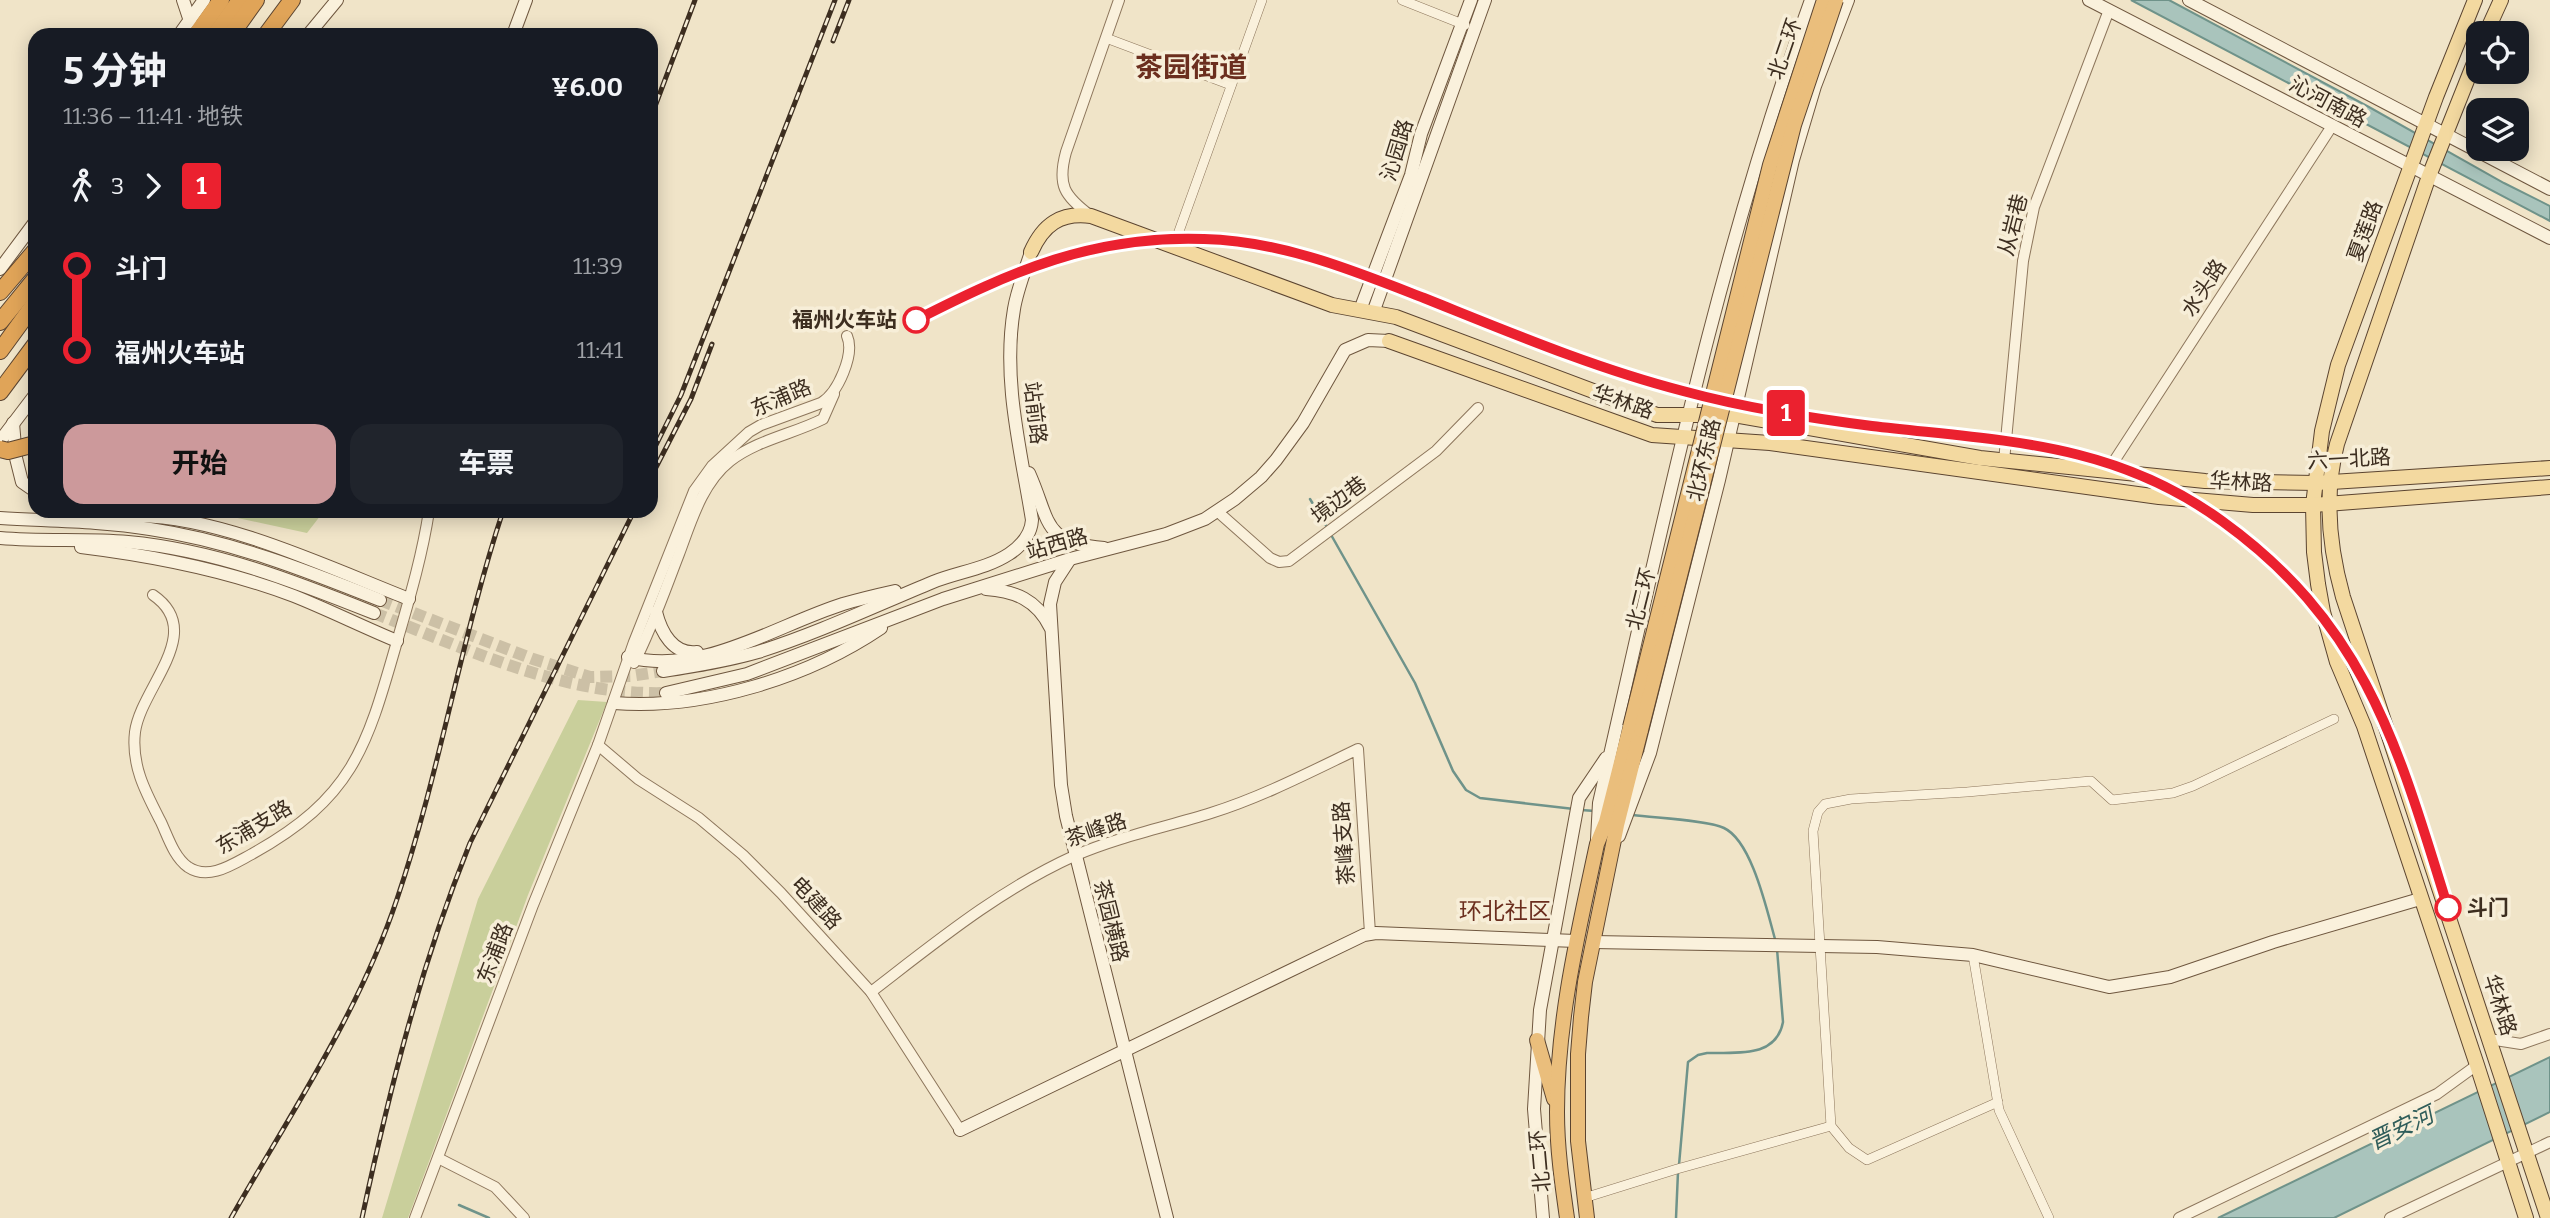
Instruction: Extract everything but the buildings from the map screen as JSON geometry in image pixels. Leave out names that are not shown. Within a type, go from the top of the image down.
[{"type":"highway","points":[[193,28],[220,0]]},
{"type":"highway","points":[[220,28],[240,0]]},
{"type":"highway","points":[[235,28],[257,0]]},
{"type":"highway","points":[[271,28],[292,0]]},
{"type":"highway","name":"北二环","points":[[1636,729],[1770,165],[1824,0]]},
{"type":"highway","name":"北二环","points":[[1567,1218],[1561,1177],[1557,1110],[1564,1014],[1597,844],[1613,816],[1794,125],[1836,0]]},
{"type":"highway","points":[[0,292],[28,259]]},
{"type":"highway","points":[[0,322],[28,288]]},
{"type":"highway","points":[[0,351],[28,313]]},
{"type":"highway","points":[[0,392],[28,354]]},
{"type":"highway","points":[[0,449],[8,451],[28,446]]},
{"type":"highway","name":"北二环","points":[[1587,1218],[1578,1141],[1578,1054],[1585,982],[1615,847],[1613,816]]},
{"type":"highway","points":[[1537,1040],[1557,1110]]},
{"type":"main road","points":[[183,0],[193,28]]},
{"type":"main road","points":[[193,28],[204,0]]},
{"type":"main road","points":[[314,28],[337,0]]},
{"type":"main road","points":[[516,28],[526,0]]},
{"type":"main road","points":[[1367,312],[1468,26],[1471,0]]},
{"type":"main road","points":[[1468,26],[1485,0]]},
{"type":"main road","points":[[1613,816],[1612,749],[1682,436],[1715,307],[1765,135],[1811,0]]},
{"type":"main road","name":"北环东路","points":[[1613,816],[1650,753],[1734,415],[1796,149],[1815,86],[1848,0]]},
{"type":"main road","name":"沁河南路","points":[[2089,0],[2550,238]]},
{"type":"main road","name":"沁河南路","points":[[2189,0],[2550,189]]},
{"type":"main road","name":"夏莲路","points":[[2323,482],[2324,422],[2338,365],[2475,0]]},
{"type":"main road","points":[[2491,21],[2501,0]]},
{"type":"main road","name":"夏莲路","points":[[2323,482],[2429,176],[2466,82]]},
{"type":"main road","name":"华林路","points":[[1031,252],[1042,231],[1055,220],[1069,215],[1091,216],[1332,305],[1396,317],[1657,415],[1734,415],[2004,461],[2107,472]]},
{"type":"main road","points":[[0,269],[28,231]]},
{"type":"main road","name":"站前路","points":[[942,579],[993,563],[1017,547],[1031,529],[1032,520],[1011,377],[1012,326],[1018,290],[1031,252]]},
{"type":"main road","name":"站西路","points":[[666,692],[723,681],[759,670],[974,588],[1187,527],[1217,511],[1261,477],[1303,423],[1345,350],[1368,340],[1389,341]]},
{"type":"main road","name":"华林路","points":[[1389,341],[1652,435],[1728,439],[2159,498],[2253,505],[2313,505]]},
{"type":"main road","points":[[0,441],[28,404]]},
{"type":"main road","points":[[13,423],[16,458],[22,482],[28,486]]},
{"type":"main road","points":[[1021,453],[1050,528],[1059,537],[1083,546],[1113,549]]},
{"type":"main road","name":"六一北路","points":[[2107,472],[2228,482],[2323,482],[2550,468]]},
{"type":"main road","name":"华林路","points":[[2323,482],[2330,503],[2333,553],[2343,597],[2548,1218]]},
{"type":"main road","name":"华林路","points":[[2323,482],[2313,505],[2315,563],[2329,636],[2347,689],[2364,726],[2526,1218]]},
{"type":"main road","name":"六一北路","points":[[2313,505],[2550,488]]},
{"type":"main road","points":[[0,518],[151,529],[228,545],[291,565],[380,600]]},
{"type":"main road","points":[[80,518],[93,524],[125,518]]},
{"type":"main road","points":[[149,518],[214,528],[295,554],[410,599]]},
{"type":"main road","points":[[0,538],[169,561],[230,575],[293,596],[397,642]]},
{"type":"main road","points":[[36,542],[128,542],[202,554],[285,577],[374,613]]},
{"type":"main road","name":"茶园横路","points":[[1070,559],[1061,571],[1052,592],[1050,627],[1061,785],[1075,856],[1167,1218]]},
{"type":"main road","points":[[632,658],[664,662],[725,650],[842,604],[942,579]]},
{"type":"main road","points":[[663,671],[758,652],[942,579]]},
{"type":"main road","points":[[974,588],[1000,590],[1026,598],[1036,606],[1050,627]]},
{"type":"main road","points":[[656,612],[661,628],[677,648],[690,653],[725,650]]},
{"type":"main road","points":[[614,703],[678,704],[747,689],[857,644],[900,615]]},
{"type":"main road","points":[[1544,1218],[1534,1108],[1537,1040],[1551,940],[1579,799],[1612,749]]},
{"type":"main road","points":[[1593,942],[1877,947],[1973,955],[2109,987],[2170,977],[2273,942],[2420,899]]},
{"type":"main road","points":[[960,1130],[1356,937],[1370,933],[1576,942]]},
{"type":"street","points":[[1091,216],[1069,198],[1063,185],[1062,171],[1066,152],[1119,0]]},
{"type":"street","points":[[1173,248],[1262,0]]},
{"type":"street","points":[[1402,0],[1468,26]]},
{"type":"street","name":"从岩巷","points":[[2004,461],[2028,231],[2109,10]]},
{"type":"street","points":[[1105,38],[1231,85]]},
{"type":"street","name":"水头路","points":[[2107,472],[2332,126]]},
{"type":"street","points":[[838,381],[849,357],[847,336]]},
{"type":"street","name":"东浦路","points":[[632,658],[656,612],[695,514],[714,478],[731,460],[823,419],[838,381]]},
{"type":"street","name":"东浦路","points":[[415,1218],[528,918],[632,658],[686,510],[706,474],[743,436],[761,425],[824,401],[832,394],[838,381]]},
{"type":"street","name":"境边巷","points":[[1217,511],[1275,561],[1289,561],[1436,451],[1478,408]]},
{"type":"street","name":"东浦支路","points":[[153,595],[168,607],[175,624],[175,634],[172,648],[138,720],[136,762],[143,787],[180,859],[195,871],[221,870],[302,823],[334,791],[359,755],[369,735],[410,599],[428,518]]},
{"type":"street","points":[[1997,1102],[1867,1160],[1849,1147],[1831,1126],[1813,831],[1818,812],[1825,804],[1851,799],[2091,781],[2112,800],[2173,793],[2333,719]]},
{"type":"street","name":"电建路","points":[[598,746],[638,779],[699,818],[743,855],[781,893],[871,992],[960,1130]]},
{"type":"street","name":"茶峰路","points":[[871,992],[988,904],[1026,880],[1075,856],[1268,792],[1358,749]]},
{"type":"street","name":"茶峰支路","points":[[1358,749],[1370,933]]},
{"type":"street","points":[[1973,955],[1997,1102],[2049,1218]]},
{"type":"street","points":[[2489,1040],[2521,1044],[2550,1034]]},
{"type":"street","points":[[2179,1218],[2437,1094],[2479,1070]]},
{"type":"street","points":[[1584,1198],[1831,1126]]},
{"type":"street","points":[[2390,1218],[2550,1142]]},
{"type":"street","points":[[438,1158],[495,1188],[524,1218]]},
{"type":"green space","points":[[237,518],[319,518],[307,533]]},
{"type":"green space","points":[[578,700],[607,702],[528,895],[408,1218],[382,1218],[478,899]]},
{"type":"water","points":[[2131,0],[2169,0],[2550,206],[2550,221]]},
{"type":"water","points":[[2550,1057],[2550,1112],[2334,1218],[2218,1218]]},
{"type":"waterway","points":[[1310,499],[1327,527]]},
{"type":"waterway","points":[[1330,533],[1415,683],[1453,771],[1466,790],[1480,798],[1574,809]]},
{"type":"waterway","points":[[1581,810],[1595,811]]},
{"type":"waterway","points":[[1633,815],[1706,823],[1724,828],[1734,835],[1743,847],[1757,878],[1775,939]]},
{"type":"waterway","points":[[1679,1165],[1688,1062],[1707,1053],[1742,1053],[1764,1048],[1779,1034],[1783,1022],[1777,949]]},
{"type":"waterway","points":[[1676,1218],[1678,1172]]},
{"type":"waterway","points":[[459,1205],[489,1218]]},
{"type":"tunnel","points":[[380,600],[533,659],[590,677],[631,676],[663,671]]},
{"type":"tunnel","points":[[374,613],[481,655],[553,678],[590,687],[666,693]]},
{"type":"railway","points":[[658,98],[695,0]]},
{"type":"railway","points":[[658,441],[681,395],[835,0]]},
{"type":"railway","points":[[833,41],[849,0]]},
{"type":"railway","points":[[658,463],[691,399],[712,344]]},
{"type":"railway","points":[[231,1218],[322,1062],[381,941],[397,899],[426,803],[475,607],[501,518]]},
{"type":"railway","points":[[362,1218],[408,1028],[452,889],[470,843],[631,518]]},
{"type":"metro line","name":"1","points":[[916,320],[999,279],[1085,250],[1171,239],[1258,244],[1322,259],[1576,357],[1680,391],[1812,418],[2014,440],[2054,447],[2120,467],[2197,504],[2242,536],[2289,577],[2330,625],[2373,694],[2384,718],[2409,785],[2448,908]]},
{"type":"place","name":"福州火车站","points":[[916,320]]},
{"type":"place","name":"斗门","points":[[2448,908]]},
{"type":"district","name":"茶园街道","points":[[1191,67]]},
{"type":"district","name":"环北社区","points":[[1505,911]]},
{"type":"water label","name":"晋安河","points":[[2401,1128]]}]
